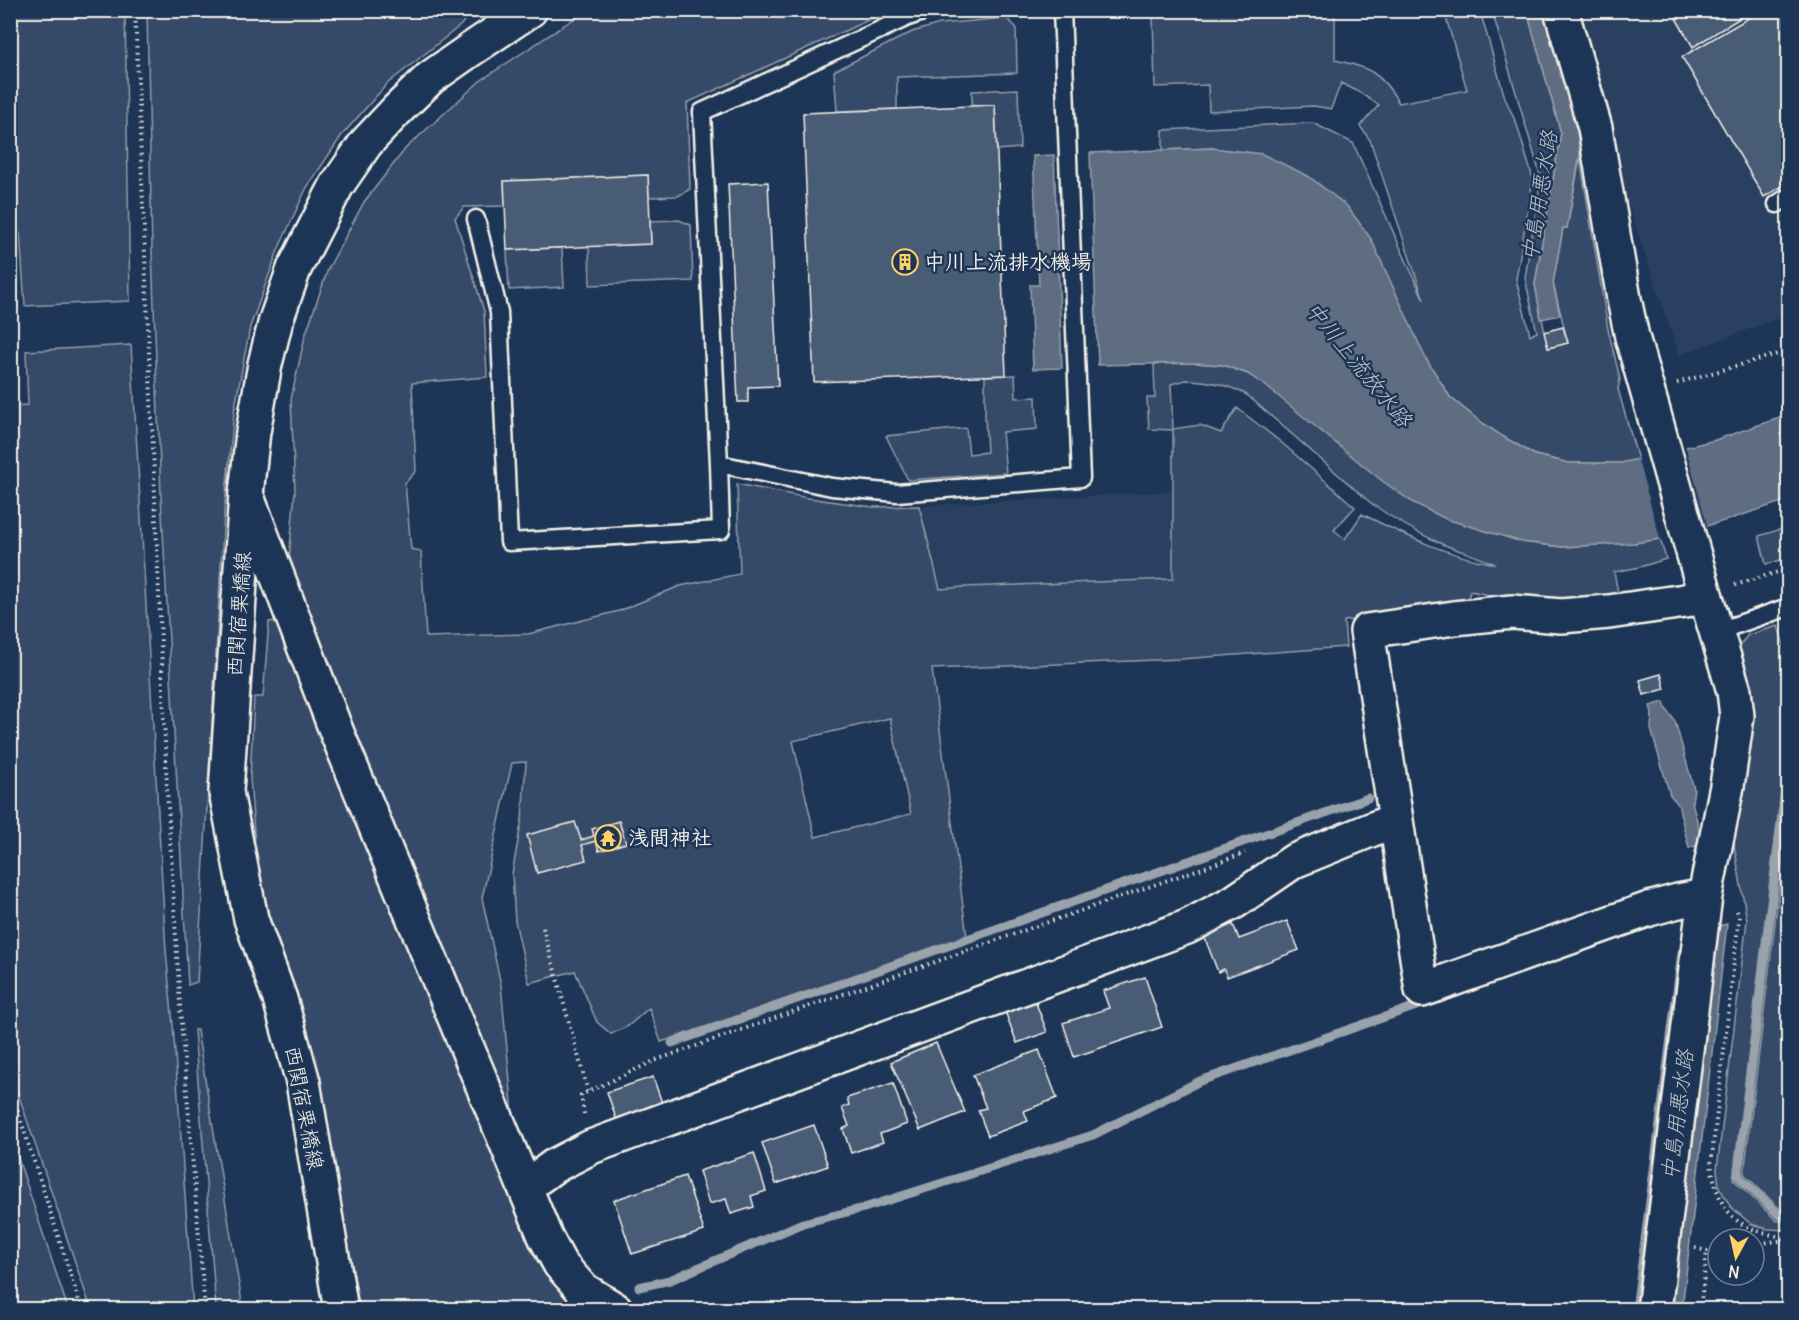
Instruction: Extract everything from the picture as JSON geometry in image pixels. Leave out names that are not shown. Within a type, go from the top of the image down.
[{"type":"street","name":"西関宿栗橋線","points":[[342,1310],[303,1082],[280,999],[251,919],[226,792],[246,494],[253,432],[265,364],[276,320],[294,269],[337,185],[366,143],[430,78],[530,10]]},
{"type":"street","points":[[1561,10],[1595,128],[1632,337],[1734,691],[1737,716],[1727,786],[1705,897],[1654,1310]]},
{"type":"street","points":[[246,494],[337,733],[545,1236],[560,1264],[582,1288],[616,1310]]},
{"type":"street","points":[[1705,594],[1685,601],[1609,612],[1561,616],[1512,612],[1367,631],[1422,990],[1649,909],[1705,897]]},
{"type":"street","points":[[525,1187],[554,1166],[591,1147],[1187,927],[1234,902],[1294,861],[1395,820]]},
{"type":"lane","points":[[476,219],[499,312],[509,542],[721,530],[702,112],[908,17],[929,10]]},
{"type":"lane","points":[[719,464],[832,487],[897,493],[1081,478],[1062,10]]},
{"type":"lane","points":[[1716,632],[1788,608]]},
{"type":"path","points":[[135,10],[167,789],[182,1021],[205,1310]]},
{"type":"path","points":[[1648,392],[1788,351]]},
{"type":"path","points":[[1705,594],[1788,569]]},
{"type":"path","points":[[591,1147],[580,1095],[656,1060],[1248,852]]},
{"type":"path","points":[[1705,897],[1733,898],[1739,917],[1711,1165],[1715,1189],[1727,1211],[1746,1227],[1788,1239]]},
{"type":"path","points":[[543,927],[588,1091]]},
{"type":"path","points":[[10,1087],[82,1310]]},
{"type":"path","points":[[1766,1242],[1788,1239]]},
{"type":"path","points":[[1700,1310],[1706,1259]]},
{"type":"shaded area","points":[[587,10],[849,10],[855,16],[871,11],[888,11],[687,103],[690,189],[678,196],[649,197],[648,175],[504,181],[505,206],[464,207],[455,218],[484,311],[487,377],[412,383],[416,471],[405,483],[411,549],[421,551],[426,637],[528,634],[619,611],[680,586],[740,574],[737,484],[808,498],[873,507],[919,506],[940,589],[1173,579],[1173,430],[1149,429],[1147,398],[1155,398],[1154,364],[1223,365],[1248,374],[1522,542],[1562,547],[1634,543],[1660,539],[1666,559],[1614,572],[1620,602],[1525,603],[1470,591],[1466,608],[1344,621],[1346,647],[1181,659],[932,669],[967,937],[661,1042],[649,1008],[628,1026],[611,1034],[597,1022],[575,971],[529,983],[515,921],[512,874],[522,819],[526,762],[512,763],[482,898],[501,985],[514,1125],[287,582],[295,491],[291,399],[305,336],[328,269],[364,202],[406,148],[480,81]],"holes":[[[1186,380],[1218,384],[1247,395],[1372,504],[1433,540],[1495,564],[1443,550],[1362,514],[1345,539],[1334,530],[1355,507],[1282,443],[1237,408],[1221,433],[1200,425],[1173,429],[1171,384]],[[890,718],[911,814],[815,837],[793,741]]]},
{"type":"shaded area","points":[[1241,10],[1335,11],[1335,60],[1373,72],[1386,84],[1399,103],[1467,90],[1444,11],[1480,11],[1505,98],[1517,125],[1533,179],[1516,279],[1530,335],[1537,332],[1525,278],[1541,178],[1492,11],[1527,11],[1561,133],[1535,284],[1548,348],[1568,343],[1553,283],[1563,228],[1567,228],[1580,158],[1608,329],[1620,379],[1618,389],[1638,460],[1621,463],[1569,463],[1535,455],[1502,436],[1450,397],[1426,359],[1213,148],[1163,150],[1163,130],[1313,123],[1353,143],[1424,300],[1370,140],[1360,126],[1379,105],[1341,83],[1331,109],[1314,106],[1209,111],[1208,85],[1155,87],[1153,17]]},
{"type":"shaded area","points":[[10,11],[125,11],[130,301],[25,306],[20,233],[10,233]]},
{"type":"shaded area","points":[[147,11],[471,11],[461,25],[387,84],[342,135],[306,189],[278,250],[250,327],[234,412],[224,513],[197,982],[188,985],[161,496],[152,252]]},
{"type":"shaded area","points":[[1573,11],[1788,11],[1788,315],[1679,355],[1629,207]]},
{"type":"shaded area","points":[[1006,18],[1016,27],[1017,73],[897,77],[897,109],[837,111],[834,71],[912,32],[940,24]]},
{"type":"shaded area","points":[[1018,89],[1020,148],[997,150],[995,105],[972,106],[972,91]]},
{"type":"shaded area","points":[[679,220],[691,225],[693,281],[590,285],[589,246],[651,244],[650,221]]},
{"type":"shaded area","points":[[562,248],[564,287],[509,290],[507,250]]},
{"type":"shaded area","points":[[131,345],[166,951],[193,1309],[91,1309],[11,1073],[11,406],[28,405],[26,351]]},
{"type":"shaded area","points":[[1015,375],[1016,398],[1036,397],[1037,429],[1002,432],[1006,473],[908,480],[886,436],[966,428],[969,454],[987,452],[985,376]]},
{"type":"shaded area","points":[[1174,491],[1174,579],[939,589],[919,506]]},
{"type":"shaded area","points":[[1788,527],[1788,558],[1766,564],[1759,536]]},
{"type":"shaded area","points":[[281,620],[504,1166],[516,1209],[533,1253],[552,1282],[587,1309],[360,1309],[314,1060],[269,916],[256,859],[250,778],[254,697],[263,697],[269,622]]},
{"type":"shaded area","points":[[1778,626],[1788,658],[1788,735],[1785,737],[1787,742],[1733,1179],[1777,1221],[1788,1220],[1788,1230],[1768,1229],[1751,1224],[1731,1207],[1719,1187],[1717,1169],[1747,920],[1729,816],[1747,736],[1752,699],[1739,646],[1748,635]]},
{"type":"shaded area","points":[[1788,816],[1788,1208],[1780,1209],[1744,1174]]},
{"type":"shaded area","points":[[194,1030],[197,1030],[243,1309],[216,1309]]},
{"type":"shaded area","points":[[11,1137],[68,1309],[11,1309]]},
{"type":"water","points":[[1527,11],[1549,11],[1584,131],[1567,228],[1563,228],[1553,283],[1560,315],[1541,319],[1535,284],[1561,133]]},
{"type":"water","name":"中川上流放水路","points":[[1213,148],[1262,154],[1308,176],[1347,206],[1371,239],[1426,359],[1450,397],[1502,436],[1535,455],[1569,463],[1621,463],[1715,440],[1788,415],[1788,500],[1660,539],[1634,543],[1563,547],[1522,542],[1446,519],[1412,502],[1248,374],[1223,365],[1195,363],[1098,365],[1090,153]]},
{"type":"water","points":[[1054,155],[1062,368],[1033,369],[1030,285],[1039,285],[1033,156]]},
{"type":"water","points":[[1664,702],[1675,721],[1694,789],[1692,802],[1703,844],[1689,848],[1678,804],[1670,795],[1651,729],[1650,706]]},
{"type":"water","points":[[1727,924],[1682,1309],[1665,1310],[1711,928]]},
{"type":"pier","points":[[1685,444],[1708,529],[1661,542],[1637,457]]},
{"type":"building","points":[[1671,10],[1753,10],[1693,47]]},
{"type":"building","points":[[1762,10],[1788,10],[1788,183],[1764,197],[1682,57]]},
{"type":"building","name":"中川上流排水機場","points":[[995,105],[1006,375],[814,382],[803,113]]},
{"type":"building","points":[[648,175],[651,244],[507,250],[504,181]]},
{"type":"building","points":[[768,182],[778,386],[748,387],[748,402],[738,402],[728,184]]},
{"type":"building","points":[[1563,327],[1568,343],[1548,348],[1544,332]]},
{"type":"building","points":[[1661,674],[1665,689],[1644,695],[1640,680]]},
{"type":"building","points":[[619,821],[626,843],[599,851],[596,841],[582,845],[586,860],[537,873],[527,835],[575,822],[581,840],[594,836],[592,829]]},
{"type":"building","points":[[1287,921],[1299,950],[1227,977],[1224,969],[1218,972],[1204,936],[1233,924],[1239,939]]},
{"type":"building","points":[[1145,977],[1162,1027],[1074,1057],[1063,1023],[1109,1008],[1103,991]]},
{"type":"building","points":[[1033,995],[1047,1032],[1017,1043],[1003,1006]]},
{"type":"building","points":[[936,1043],[965,1112],[920,1130],[891,1062]]},
{"type":"building","points":[[1039,1050],[1057,1098],[1024,1111],[1028,1121],[988,1136],[978,1110],[986,1108],[973,1075]]},
{"type":"building","points":[[653,1077],[663,1106],[617,1121],[607,1092]]},
{"type":"building","points":[[893,1083],[907,1124],[880,1134],[883,1142],[851,1153],[843,1129],[849,1126],[842,1108],[849,1105],[847,1098]]},
{"type":"building","points":[[814,1125],[828,1166],[776,1184],[762,1143]]},
{"type":"building","points":[[754,1153],[766,1191],[751,1196],[754,1207],[731,1214],[726,1199],[709,1204],[699,1171]]},
{"type":"building","points":[[685,1176],[704,1231],[632,1254],[614,1200]]},
{"type":"waterway","points":[[1788,770],[1738,1176],[1779,1215],[1788,1214]]},
{"type":"waterway","points":[[672,1043],[1368,798]]},
{"type":"waterway","name":"中島用悪水路","points":[[1636,1310],[1682,952]]},
{"type":"waterway","points":[[639,1287],[670,1280],[803,1223],[864,1208],[1093,1135],[1200,1081],[1428,1002]]},
{"type":"place","name":"中川上流排水機場","points":[[905,262]]},
{"type":"place","name":"浅間神社","points":[[608,838]]}]
